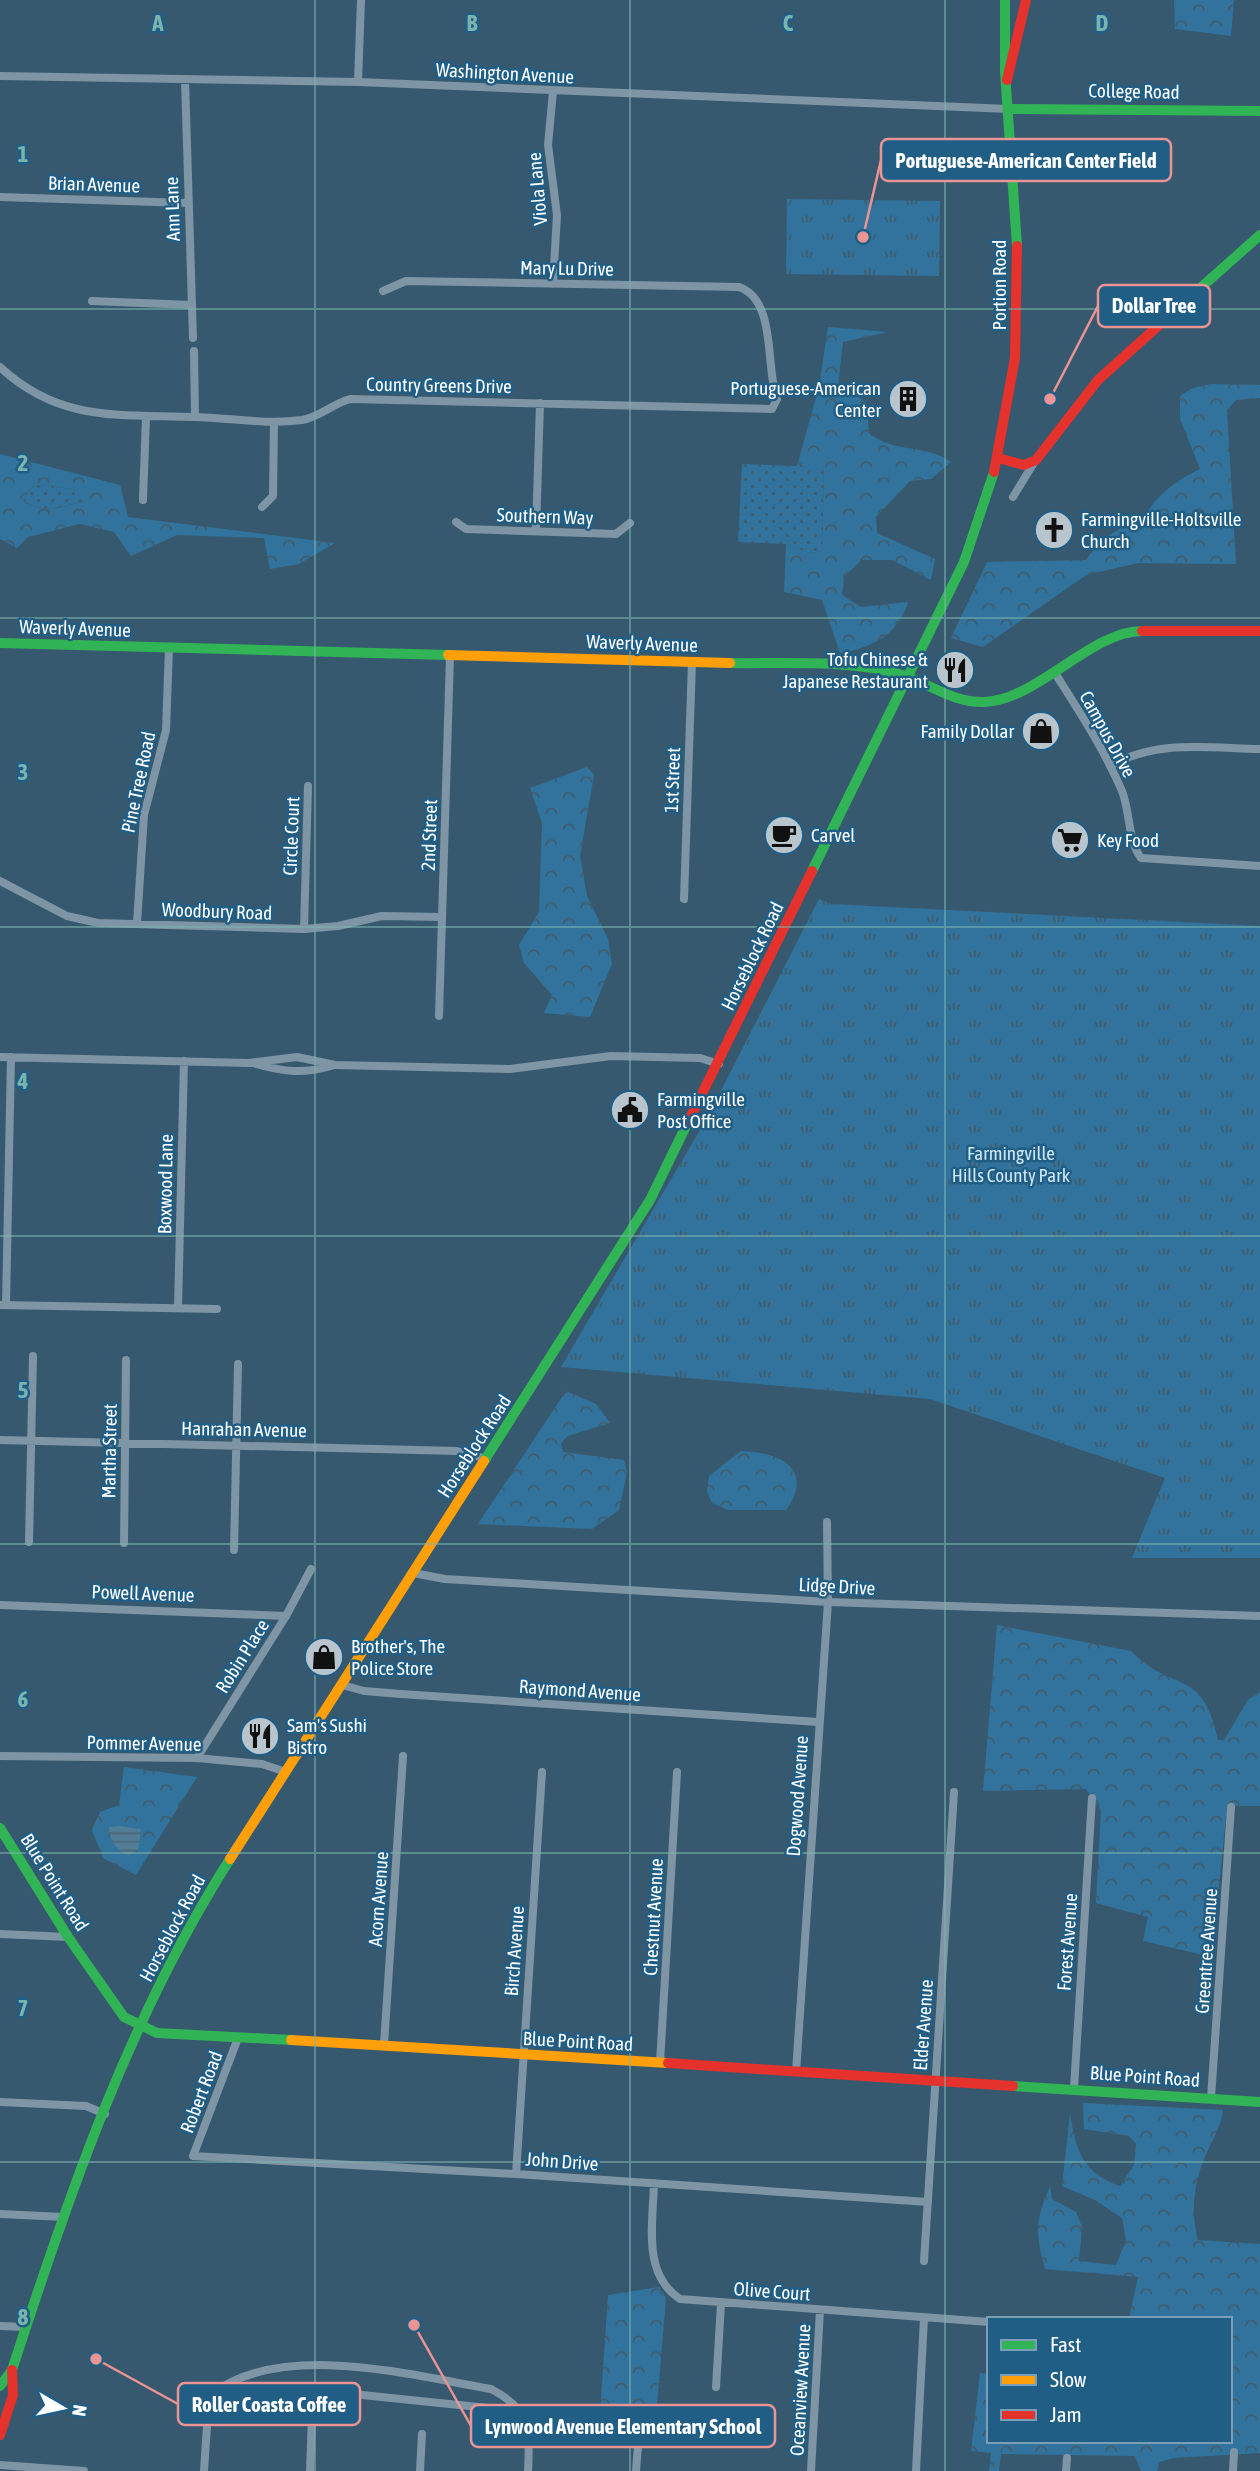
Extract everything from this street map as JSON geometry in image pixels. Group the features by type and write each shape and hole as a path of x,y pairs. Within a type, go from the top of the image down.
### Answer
{"main road":[{"name":"Portion Road","path":"972,541 998,458 1014,373 1018,311 1002,0"},
{"path":"1007,80 1027,0"},
{"name":"College Road","path":"1009,109 1260,111"},
{"path":"998,458 1024,465 1035,460 1098,380 1260,235"},
{"name":"Horseblock Road","path":"0,2435 13,2395 12,2370 64,2217 141,2026 191,1924 632,1231 719,1064 909,677 972,541"},
{"name":"Waverly Avenue","path":"0,643 858,666 909,677 961,699 984,702 1007,698 1101,645 1134,631 1260,631"},
{"name":"Blue Point Road","path":"0,1828 68,1937 124,2017 157,2033 384,2045 936,2082 1074,2088 1260,2102"},
{"name":"Horseblock Road","path":"0,2386 12,2370"}],"street":[{"path":"358,82 361,0"},
{"name":"Washington Avenue","path":"0,76 358,82 1009,109"},
{"name":"Ann Lane","path":"185,80 192,338"},
{"name":"Viola Lane","path":"553,91 548,145 557,215 553,284"},
{"name":"Brian Avenue","path":"0,197 187,203"},
{"name":"Mary Lu Drive","path":"383,291 406,281 739,287 751,291"},
{"name":"Country Greens Drive","path":"0,367 38,396 70,409 108,416 195,417 274,422 304,420 317,415 332,403 350,400 772,408 777,399 771,384 771,362 760,302 751,291"},
{"path":"92,301 191,305"},
{"path":"194,351 195,417"},
{"path":"536,530 540,403"},
{"path":"143,500 146,417"},
{"path":"262,507 273,496 274,422"},
{"path":"1013,497 1035,460"},
{"name":"Southern Way","path":"456,522 466,529 616,534 631,523"},
{"name":"Pine Tree Road","path":"137,923 144,815 166,730 169,648"},
{"name":"2nd Street","path":"439,1016 450,656"},
{"name":"1st Street","path":"684,899 692,662"},
{"name":"Campus Drive","path":"1055,673 1110,766 1126,801 1135,851 1141,858 1260,866"},
{"path":"1110,766 1128,756 1167,747 1260,749"},
{"name":"Circle Court","path":"304,929 308,786"},
{"name":"Woodbury Road","path":"0,881 67,916 98,923 304,929 338,926 382,916 442,917"},
{"path":"0,1057 249,1063 297,1057 335,1065 510,1069 611,1056 690,1058 719,1064"},
{"path":"10,1057 3,1305 217,1309"},
{"name":"Boxwood Lane","path":"178,1308 184,1061"},
{"path":"249,1063 292,1073 314,1072 335,1065"},
{"path":"29,1542 33,1356"},
{"name":"Martha Street","path":"124,1543 126,1360"},
{"path":"234,1550 238,1364"},
{"name":"Hanrahan Avenue","path":"0,1440 457,1451 487,1459"},
{"name":"Dogwood Avenue","path":"796,2072 828,1602 827,1522"},
{"name":"Robin Place","path":"197,1758 286,1616 311,1569"},
{"name":"Lidge Drive","path":"413,1573 444,1579 828,1602 1260,1616"},
{"name":"Powell Avenue","path":"0,1605 286,1616"},
{"name":"Raymond Avenue","path":"342,1685 401,1694 818,1722"},
{"name":"Pommer Avenue","path":"0,1756 197,1758 262,1764 286,1772"},
{"name":"Acorn Avenue","path":"384,2045 403,1756"},
{"name":"Birch Avenue","path":"516,2174 542,1772"},
{"name":"Chestnut Avenue","path":"660,2063 677,1772"},
{"name":"Elder Avenue","path":"924,2261 954,1792"},
{"name":"Forest Avenue","path":"1074,2088 1092,1798"},
{"name":"Greentree Avenue","path":"1211,2098 1231,1807"},
{"path":"0,1934 68,1937"},
{"name":"Robert Road","path":"193,2156 238,2038"},
{"path":"0,2102 86,2106 105,2114"},
{"name":"John Drive","path":"193,2156 516,2174 928,2202"},
{"name":"Olive Court","path":"654,2183 654,2268 661,2283 680,2299 987,2322"},
{"path":"0,2214 64,2217"},
{"path":"716,2387 721,2304"},
{"name":"Oceanview Avenue","path":"811,2471 820,2310"},
{"path":"916,2471 924,2318"},
{"path":"0,2326 25,2327"},
{"path":"204,2471 208,2411 213,2393 236,2378 270,2369 334,2365 491,2389 513,2400 528,2428 528,2471"},
{"path":"213,2393 234,2389 333,2392 518,2412"},
{"path":"310,2471 312,2416"},
{"path":"636,2471 639,2433"},
{"path":"420,2471 422,2434"},
{"path":"1233,2471 1234,2452"},
{"path":"1066,2471 1067,2458"},
{"path":"0,2465 84,2471"}],"green space":[{"path":"1174,0 1234,0 1231,36 1175,29"},
{"path":"787,199 940,201 939,276 786,274"},
{"path":"828,327 887,332 843,342 838,385 866,402 869,433 889,444 930,452 951,462 931,479 910,481 876,517 877,533 935,559 931,580 892,560 862,560 844,577 842,595 861,607 908,602 898,623 882,638 863,648 840,653 822,600 784,592 786,544 809,553 822,551 824,468 797,466 819,387"},
{"path":"1211,384 1260,385 1260,398 1236,400 1227,410 1236,564 1138,563 1086,575 983,647 951,638 987,562 1086,560 1104,539 1117,530 1143,520 1167,490 1200,469 1180,419 1180,396 1193,388"},
{"path":"0,454 120,485 128,517 335,543 299,564 270,569 264,538 177,535 131,556 114,532 80,524 28,537 17,548 0,539","holes":["35,483 76,490 93,499 47,508 38,508 23,500"]},
{"path":"742,464 824,467 822,551 809,553 786,544 738,542"},
{"path":"35,483 76,490 94,499 39,508 23,500"},
{"path":"587,767 594,775 580,856 587,896 608,939 612,964 590,1017 544,1013 552,995 524,963 519,945 539,912 542,823 530,788"},
{"name":"Farmingville Hills County Park","path":"819,899 831,904 1260,926 1260,1558 1132,1558 1165,1478 930,1399 561,1367 707,1118"},
{"path":"566,1391 596,1404 610,1423 568,1436 561,1443 563,1452 624,1460 627,1472 619,1510 592,1529 478,1524"},
{"path":"741,1451 768,1455 789,1465 795,1473 797,1483 786,1510 728,1510 712,1503 707,1491 709,1476"},
{"path":"997,1625 1131,1651 1146,1664 1194,1690 1211,1716 1218,1740 1224,1740 1248,1700 1260,1692 1260,1806 1227,1806 1212,1957 1143,1941 1148,1917 1096,1903 1101,1810 1086,1789 983,1791"},
{"path":"124,1767 197,1777 136,1875 103,1858 92,1830 100,1812 119,1805"},
{"path":"1083,2103 1223,2110 1199,2172 1194,2217 1198,2240 1260,2244 1260,2453 1173,2458 1160,2462 1157,2471 1141,2471 1135,2456 1001,2454 999,2471 989,2471 991,2453 971,2451 980,2373 987,2374 987,2443 1232,2443 1232,2317 1129,2317 1138,2277 1045,2269 1038,2227 1041,2209 1050,2186 1052,2199 1076,2212 1082,2227 1079,2261 1116,2265 1126,2240 1122,2218 1095,2200 1062,2186 1070,2114 1075,2139 1083,2159 1107,2181 1120,2186 1134,2165 1136,2144 1129,2136 1084,2129"},
{"path":"659,2287 666,2298 655,2430 599,2428 608,2295"}],"shaded area":[{"path":"109,1827 141,1829 138,1850 129,1855 117,1848 110,1836"}],"traffic: fast":[{"path":"1005,0 1005,72 1017,246"},
{"path":"1009,109 1260,111"},
{"path":"1178,308 1260,235"},
{"path":"812,871 964,562 994,472"},
{"path":"730,663 815,663 878,669 899,674 962,699 984,702 1004,699 1023,690 1103,642 1123,634 1142,631"},
{"path":"0,643 448,655"},
{"path":"484,1461 650,1200 687,1124"},
{"path":"0,1828 68,1937 124,2017 157,2033 291,2040"},
{"path":"0,2386 12,2370 80,2172 132,2043 194,1919 230,1859"},
{"path":"1013,2086 1260,2102"}],"traffic: slow":[{"path":"448,655 730,663"},
{"path":"230,1859 484,1461"},
{"path":"291,2040 668,2063"}],"traffic: jam":[{"path":"1007,80 1026,0"},
{"path":"994,472 1015,358 1017,246"},
{"path":"998,458 1024,465 1036,460 1098,380 1178,308"},
{"path":"1142,631 1260,631"},
{"path":"687,1124 812,871"},
{"path":"668,2063 1013,2086"},
{"path":"0,2435 13,2395 12,2370"}],"place":[{"name":"Portuguese-American Center Field","path":"863,237"},
{"name":"Portuguese-American Center","path":"908,399"},
{"name":"Dollar Tree","path":"1050,399"},
{"name":"Farmingville-Holtsville Church","path":"1054,530"},
{"name":"Tofu Chinese & Japanese Restaurant","path":"955,670"},
{"name":"Family Dollar","path":"1041,731"},
{"name":"Carvel","path":"784,835"},
{"name":"Key Food","path":"1070,840"},
{"name":"Farmingville Post Office","path":"630,1110"},
{"name":"Brother's, The Police Store","path":"324,1657"},
{"name":"Sam's Sushi Bistro","path":"260,1736"},
{"name":"Lynwood Avenue Elementary School","path":"414,2325"},
{"name":"Roller Coasta Coffee","path":"96,2359"}]}
